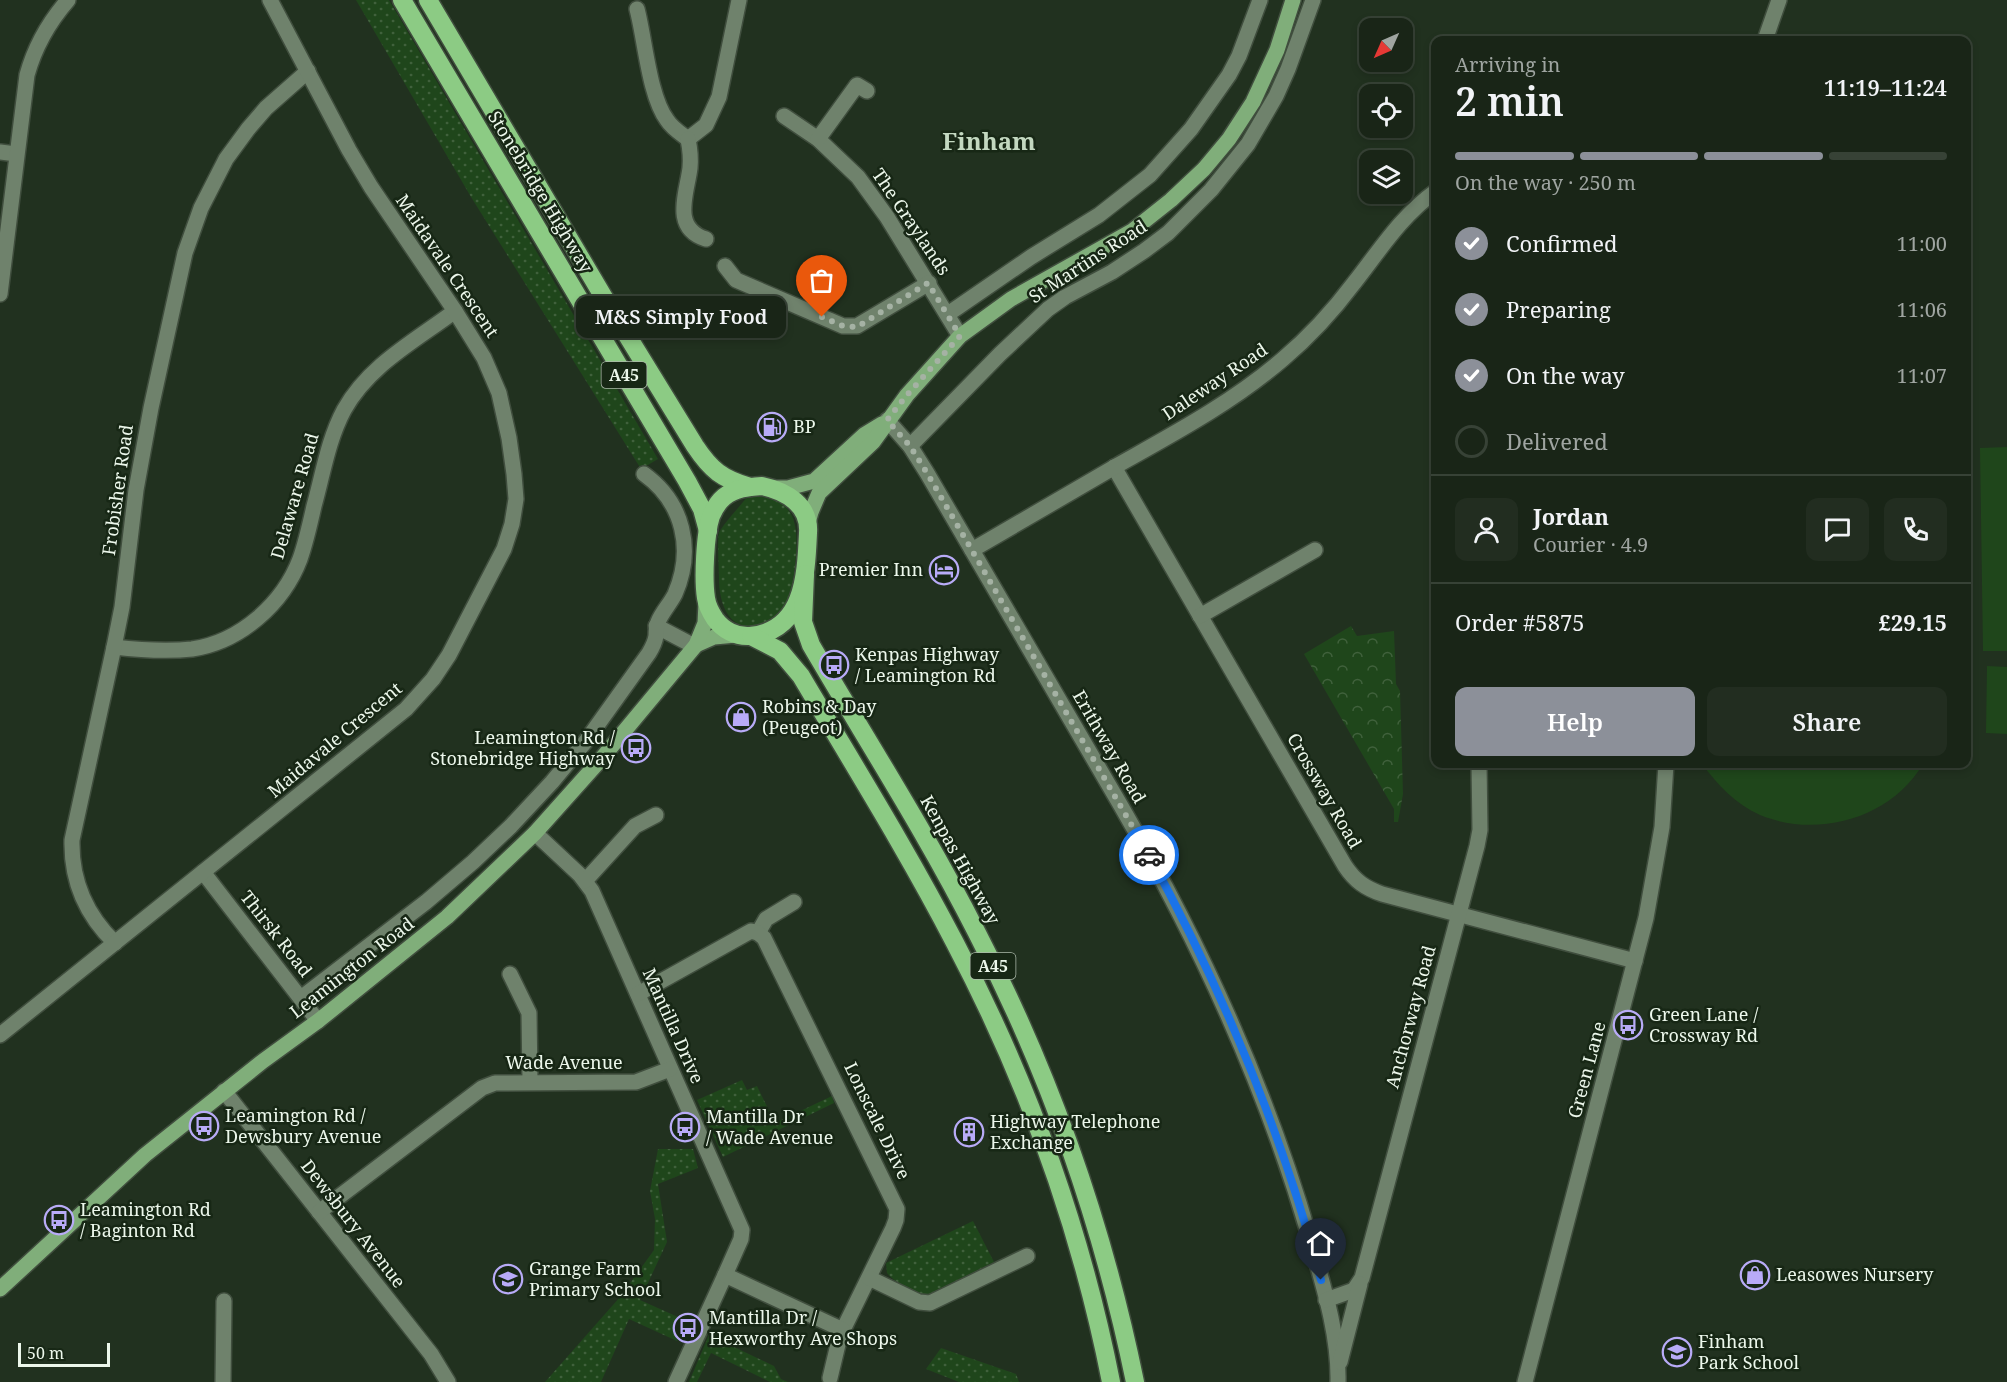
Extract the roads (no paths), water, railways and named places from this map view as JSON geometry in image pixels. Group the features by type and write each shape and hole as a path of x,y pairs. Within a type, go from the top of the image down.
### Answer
{"highway":[{"name":"Stonebridge Highway","path":"402,0 687,481 702,509 708,531"},
{"name":"Stonebridge Highway","path":"428,0 608,305 695,446 718,474 750,487"},
{"path":"750,487 773,488 794,499 805,514 808,523 805,574 796,605 785,621 771,631 744,635 719,624 706,599 705,570 708,531 714,511 723,498 732,492 750,487"},
{"name":"Kenpas Highway","path":"805,574 803,622 811,645 977,932 1034,1053 1091,1211 1114,1290 1135,1382"},
{"name":"A45","path":"744,635 780,651 801,676 923,883 985,1002 1016,1072 1053,1169 1077,1243 1104,1344 1111,1382"}],"main road":[{"name":"St Martins Road","path":"808,523 819,493 866,449 907,395 960,336 1011,299 1132,231 1156,214 1189,184 1228,139 1252,102 1277,50 1292,0"},
{"name":"St Martins Road","path":"773,488 788,488 814,481 864,435 887,420"},
{"name":"Leamington Road","path":"0,1289 145,1155 224,1091 318,1021 447,917 535,833 602,758 695,646 705,623 706,599"},
{"path":"695,646 714,638 744,635"}],"street":[{"path":"0,294 24,87 34,52 50,22 68,0"},
{"name":"Maidavale Crescent","path":"0,1035 406,709 433,679 449,655 499,561 512,524 516,499 514,474 501,402 492,375 477,345 371,187 349,150 270,0"},
{"path":"688,139 706,125 718,97 739,0"},
{"name":"St Martins Road","path":"948,314 1031,257 1099,215 1150,175 1191,129 1229,75 1239,56 1260,0"},
{"name":"St Martins Road","path":"910,446 983,370 1048,309 1144,251 1168,232 1211,190 1248,144 1276,96 1313,0"},
{"path":"1766,36 1779,0"},
{"path":"637,9 653,83 663,115 688,139 691,165 683,197 684,213 691,230 706,239"},
{"name":"Frobisher Road","path":"115,942 93,916 82,897 76,879 72,850 74,831 122,607 136,490 151,408 182,267 192,232 210,187 232,150 266,108 308,72"},
{"path":"818,139 857,85 867,91"},
{"name":"The Graylands","path":"784,116 818,139 858,177 875,198 960,336"},
{"path":"0,152 16,154"},
{"name":"Daleway Road","path":"972,550 1212,412 1241,392 1306,339 1337,304 1407,214 1431,195"},
{"path":"724,266 736,280 843,326 857,327 928,283"},
{"name":"Delaware Road","path":"114,647 161,650 195,648 224,639 242,630 268,608 282,592 300,560 332,437 344,410 356,392 382,364 455,311"},
{"name":"Erithway Road","path":"887,420 910,446 972,550 1144,846 1195,944 1267,1108 1296,1193 1330,1316"},
{"name":"Crossway Road","path":"1114,467 1352,876 1373,891 1635,961"},
{"name":"Leamington Road","path":"301,998 426,902 511,826 586,741 649,653 654,644 656,626 675,594 684,559 685,540 682,526 669,501 653,481 644,474"},
{"path":"1200,616 1315,550"},
{"path":"656,626 695,646"},
{"name":"Anchorway Road","path":"1338,1376 1480,830 1479,768"},
{"name":"Green Lane","path":"1525,1382 1646,918 1662,827 1666,768"},
{"path":"585,880 635,826 656,815"},
{"name":"Mantilla Drive","path":"535,833 585,880 741,1226 741,1239 676,1382"},
{"name":"Thirsk Road","path":"203,872 318,1021"},
{"path":"638,994 751,931 758,933 766,919 794,902"},
{"name":"Lonscale Drive","path":"758,933 764,938 897,1209 893,1228 838,1342 830,1378"},
{"path":"510,974 529,1013 530,1081"},
{"name":"Wade Avenue","path":"319,1212 482,1088 495,1083 530,1081 636,1082 670,1069"},
{"name":"Dewsbury Avenue","path":"224,1091 430,1354 448,1382"},
{"path":"869,1278 919,1302 930,1303 1027,1256"},
{"path":"725,1275 843,1330"},
{"path":"1326,1300 1354,1290 1362,1278"},
{"path":"223,1382 224,1300"},
{"name":"Anchorway Road","path":"1330,1316 1338,1376"}],"place":[{"name":"M&S Simply Food","path":"822,317"},
{"name":"BP","path":"772,427"},
{"name":"Premier Inn","path":"944,570"},
{"name":"Kenpas Highway / Leamington Rd","path":"834,665"},
{"name":"Robins & Day (Peugeot)","path":"741,717"},
{"name":"Leamington Rd / Stonebridge Highway","path":"636,748"},
{"name":"Green Lane / Crossway Rd","path":"1628,1025"},
{"name":"Leamington Rd / Dewsbury Avenue","path":"204,1126"},
{"name":"Mantilla Dr / Wade Avenue","path":"685,1127"},
{"name":"Highway Telephone Exchange","path":"969,1132"},
{"name":"Leamington Rd / Baginton Rd","path":"59,1220"},
{"name":"Leasowes Nursery","path":"1755,1275"},
{"name":"Grange Farm Primary School","path":"508,1279"},
{"name":"Mantilla Dr / Hexworthy Ave Shops","path":"688,1328"},
{"name":"Finham Park School","path":"1677,1352"}],"district":[{"name":"Finham","path":"989,142"}]}
